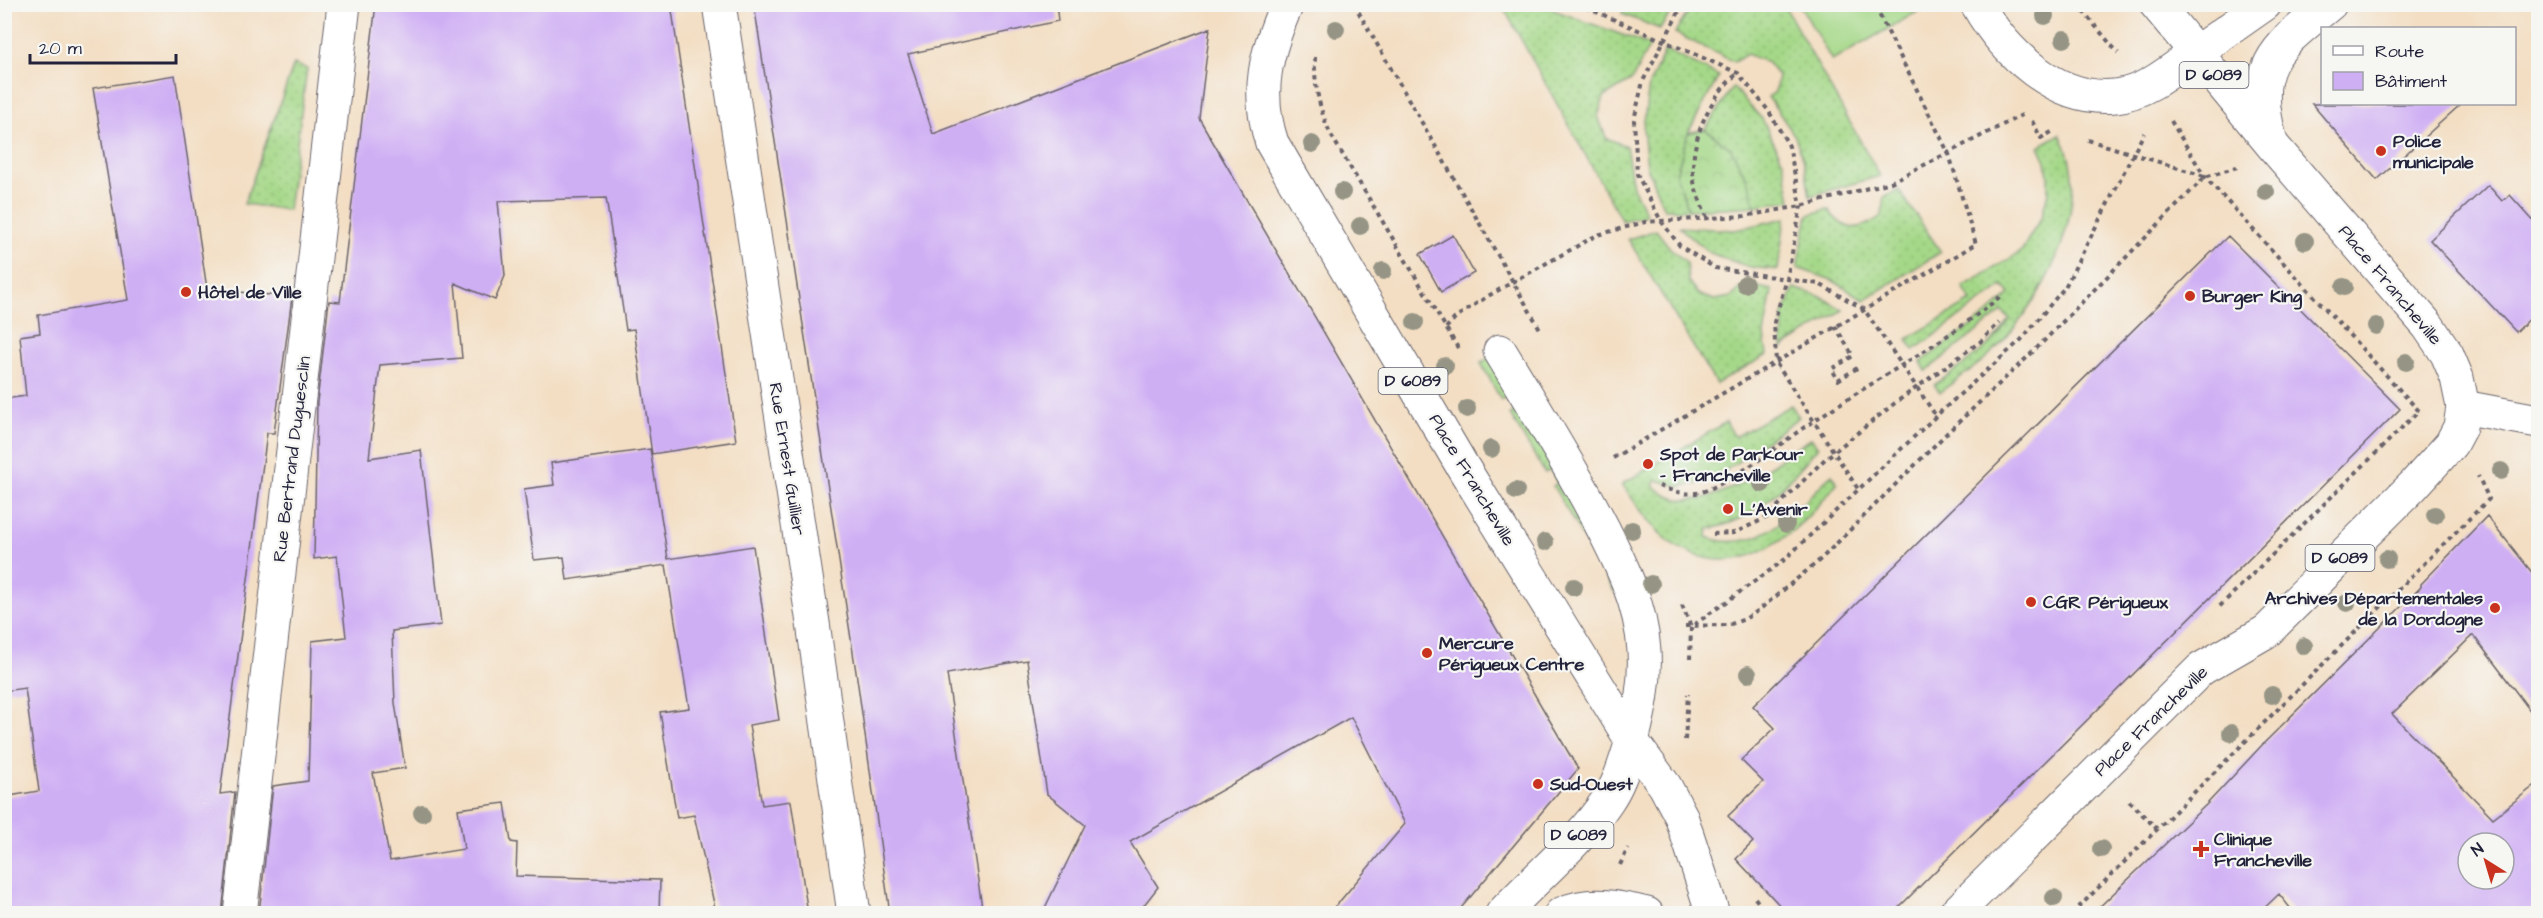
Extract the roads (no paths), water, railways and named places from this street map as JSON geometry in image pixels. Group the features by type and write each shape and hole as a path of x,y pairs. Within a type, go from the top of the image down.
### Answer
{"main road":[{"name":"Rue Bertrand Duguesclin","path":"240,914 344,4"},
{"name":"Rue Ernest Guillier","path":"719,4 813,623 854,914"},
{"name":"Place Francheville","path":"1287,4 1270,49 1262,93 1264,118 1272,143 1461,465 1632,741 1665,786 1681,816 1713,914"},
{"path":"1977,4 2003,42 2028,65 2046,79 2090,96 2116,96 2147,85 2265,4"},
{"name":"Place Francheville","path":"1955,914 2201,669 2267,631 2413,486 2451,444 2460,427 2463,407 2457,378 2446,354 2428,326 2273,146 2156,4"},
{"name":"D 6089","path":"2273,146 2264,117 2262,90 2267,67 2280,49 2330,4"},
{"path":"1500,351 1577,478 1628,583 1638,612 1644,649 1642,703 1632,741"},
{"path":"2463,407 2538,422"},
{"name":"D 6089","path":"1502,914 1569,846 1608,800 1621,775 1632,741"},
{"path":"1560,914 1573,908 1608,905 1647,914"}],"place":[{"name":"Police municipale","path":"2381,151"},
{"name":"Hôtel de Ville","path":"186,292"},
{"name":"Burger King","path":"2190,296"},
{"name":"Spot de Parkour - Francheville","path":"1648,464"},
{"name":"L'Avenir","path":"1728,509"},
{"name":"CGR Périgueux","path":"2031,602"},
{"name":"Archives Départementales de la Dordogne","path":"2495,608"},
{"name":"Mercure Périgueux Centre","path":"1427,653"},
{"name":"Sud-Ouest","path":"1538,784"},
{"name":"Clinique Francheville","path":"2201,849"}]}
